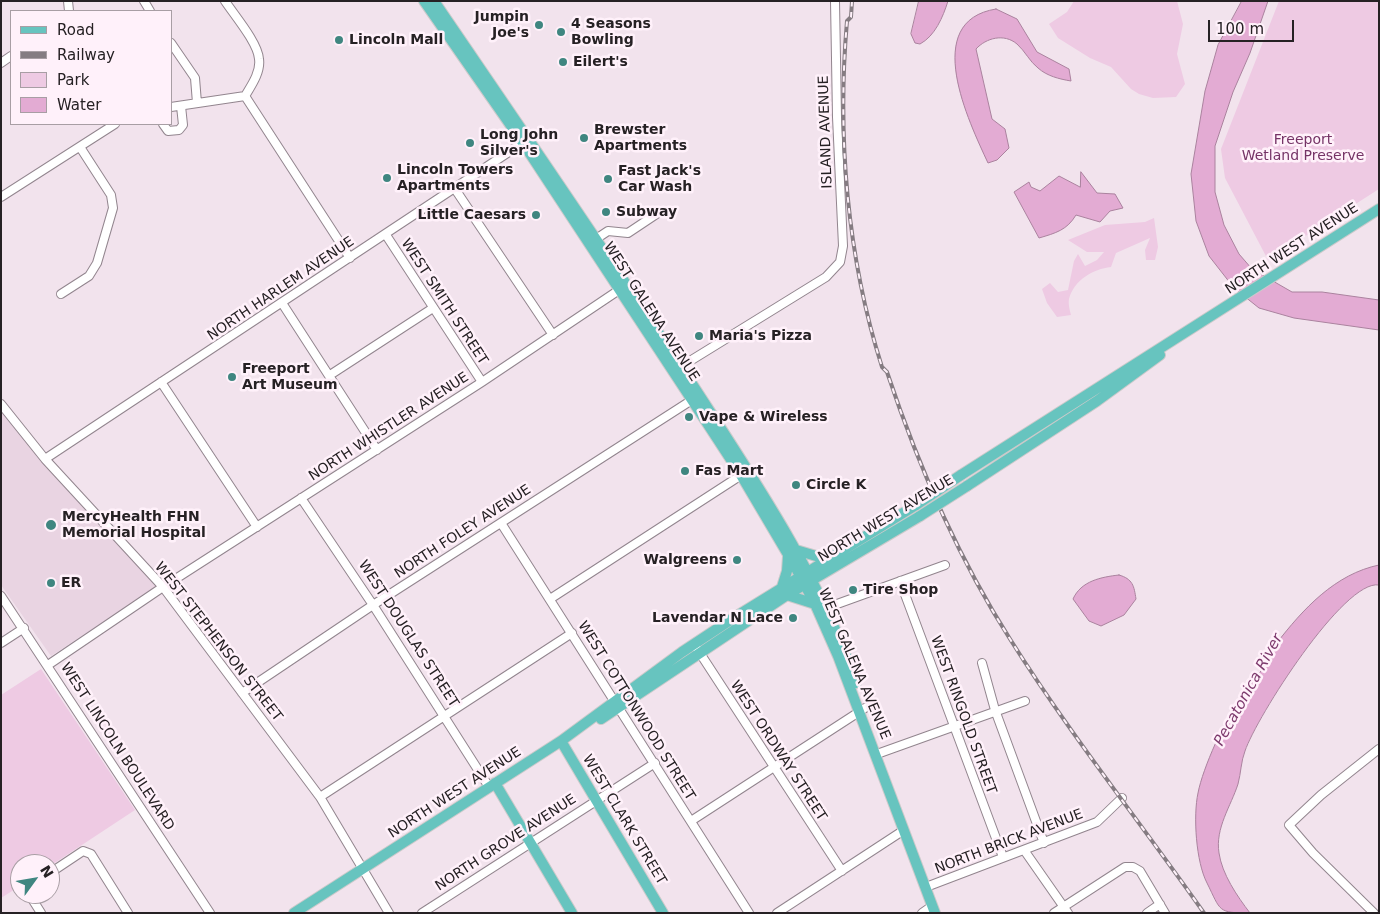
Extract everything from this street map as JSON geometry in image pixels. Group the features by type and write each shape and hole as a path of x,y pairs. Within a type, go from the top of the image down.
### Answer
{"main road":[{"name":"WEST GALENA AVENUE","path":"432,3 526,141 745,473 818,600 838,656 862,710"},
{"name":"WEST GALENA AVENUE","path":"526,141 596,239 622,288"},
{"name":"NORTH WEST AVENUE","path":"294,913 618,705 697,649 806,578 834,556 916,505 1090,391 1220,312 1379,209"},
{"name":"NORTH WEST AVENUE","path":"806,578 829,570 967,486 1097,401 1220,312"},
{"path":"829,570 818,600 784,591 792,552 816,556 834,556"},
{"name":"WEST GALENA AVENUE","path":"818,600 826,608 846,655 877,754 934,909"},
{"name":"WEST CLARK STREET","path":"561,741 663,913"},
{"name":"WEST DOUGLAS STREET","path":"492,785 572,913"}],"street":[{"path":"225,1 256,48 260,60 253,82 245,96"},
{"name":"ISLAND AVENUE","path":"677,369 826,276 840,262 843,246 837,118 836,1"},
{"path":"172,44 195,78 197,103"},
{"path":"172,107 245,96"},
{"path":"245,96 350,258"},
{"path":"165,125 168,131 179,130 183,125 181,106"},
{"path":"1,196 113,125"},
{"name":"NORTH HARLEM AVENUE","path":"45,459 526,141"},
{"path":"61,294 89,276 97,263 113,208 111,195 80,147"},
{"path":"455,189 553,335"},
{"path":"596,239 608,231 628,233 661,211"},
{"name":"WEST SMITH STREET","path":"386,235 482,382"},
{"name":"NORTH WHISTLER AVENUE","path":"48,664 163,587 482,382 622,288"},
{"path":"282,303 377,450"},
{"path":"330,375 432,308"},
{"path":"162,382 257,527"},
{"name":"NORTH FOLEY AVENUE","path":"242,693 373,605 696,398"},
{"name":"WEST STEPHENSON STREET","path":"1,404 45,459 163,587 320,797 390,913"},
{"path":"550,599 745,473"},
{"name":"WEST DOUGLAS STREET","path":"302,498 444,716 492,785"},
{"name":"WEST COTTONWOOD STREET","path":"500,523 618,705 749,913"},
{"path":"826,608 945,565"},
{"name":"WEST RINGOLD STREET","path":"900,581 1003,858"},
{"name":"WEST LINCOLN BOULEVARD","path":"1,596 48,664 210,913"},
{"path":"1,643 24,628"},
{"path":"320,797 572,633"},
{"name":"WEST ORDWAY STREET","path":"697,649 842,871"},
{"path":"982,663 995,710 1044,843"},
{"path":"877,754 954,724 1025,701"},
{"path":"691,821 862,710"},
{"path":"1374,913 1289,825 1321,795 1379,749"},
{"name":"NORTH GROVE AVENUE","path":"422,913 596,799 655,763"},
{"name":"NORTH BRICK AVENUE","path":"926,887 1097,822 1122,798"},
{"path":"778,913 904,830"},
{"path":"1024,850 1066,909"},
{"path":"60,867 83,852 91,854 128,913"},
{"path":"1054,913 1066,909 1125,867 1133,867 1140,871 1165,913"},
{"path":"1147,913 1160,904"},
{"path":"922,913 934,909"}],"shaded area":[{"name":"MercyHealth FHN Memorial Hospital","path":"1,411 45,465 158,586 51,656 1,585"}],"green space":[{"path":"1074,1 1177,1 1183,24 1177,54 1185,84 1176,97 1153,98 1139,94 1131,89 1111,67 1090,58 1058,38 1049,24 1067,12"},
{"name":"Freeport Wetland Preserve","path":"1279,1 1379,1 1379,189 1268,260 1225,178 1221,149"},
{"path":"1154,218 1158,247 1155,260 1146,260 1145,250 1150,238 1116,253 1111,267 1091,273 1075,286 1069,299 1071,315 1057,317 1047,303 1042,289 1050,283 1058,292 1068,290 1074,261 1078,254 1085,266 1097,260 1104,252 1087,252 1068,240 1105,225 1145,222"},
{"path":"41,669 135,810 60,859 60,854 10,854 10,892 1,898 1,695"}],"water":[{"path":"919,1 948,1 941,20 934,31 920,44 915,43 911,34"},
{"path":"1242,1 1268,1 1250,53 1233,92 1215,146 1215,192 1224,225 1239,254 1252,269 1292,292 1322,292 1379,300 1379,330 1294,318 1259,308 1234,288 1209,256 1196,221 1191,174 1205,91 1218,45"},
{"path":"996,9 1017,19 1037,52 1069,69 1071,81 1045,73 1032,63 1017,44 1007,39 995,38 980,45 976,49 992,119 1005,129 1009,148 997,160 988,163 962,99 956,75 955,52 960,32 973,17"},
{"path":"1081,172 1097,193 1115,194 1123,208 1110,211 1100,222 1076,215 1069,224 1060,230 1039,238 1014,192 1029,182 1031,187 1040,191 1059,176 1080,187"},
{"name":"Pecatonica River","path":"1379,565 1379,585 1364,589 1345,604 1324,626 1283,682 1252,734 1245,751 1238,784 1221,826 1218,844 1223,869 1235,892 1250,913 1226,911 1218,905 1203,874 1196,839 1196,803 1198,793 1215,744 1240,697 1257,677 1276,644 1297,618 1334,585 1348,576"},
{"path":"1119,575 1130,581 1136,599 1124,615 1101,626 1089,621 1073,599 1086,584 1105,577"}],"railway":[{"path":"852,1 851,17 847,21 844,64 844,152 853,240 860,283 882,367 887,372 912,441 940,509 991,608 1056,709 1204,913"}],"place":[{"name":"Jumpin Joe's","path":"539,25"},
{"name":"4 Seasons Bowling","path":"561,32"},
{"name":"Lincoln Mall","path":"339,40"},
{"name":"Eilert's","path":"563,62"},
{"name":"Brewster Apartments","path":"584,138"},
{"name":"Long John Silver's","path":"470,143"},
{"name":"Lincoln Towers Apartments","path":"387,178"},
{"name":"Fast Jack's Car Wash","path":"608,179"},
{"name":"Subway","path":"606,212"},
{"name":"Little Caesars","path":"536,215"},
{"name":"Maria's Pizza","path":"699,336"},
{"name":"Freeport Art Museum","path":"232,377"},
{"name":"Vape & Wireless","path":"689,417"},
{"name":"Fas Mart","path":"685,471"},
{"name":"Circle K","path":"796,485"},
{"name":"MercyHealth FHN Memorial Hospital","path":"51,525"},
{"name":"Walgreens","path":"737,560"},
{"name":"ER","path":"51,583"},
{"name":"Tire Shop","path":"853,590"},
{"name":"Lavendar N Lace","path":"793,618"}]}
